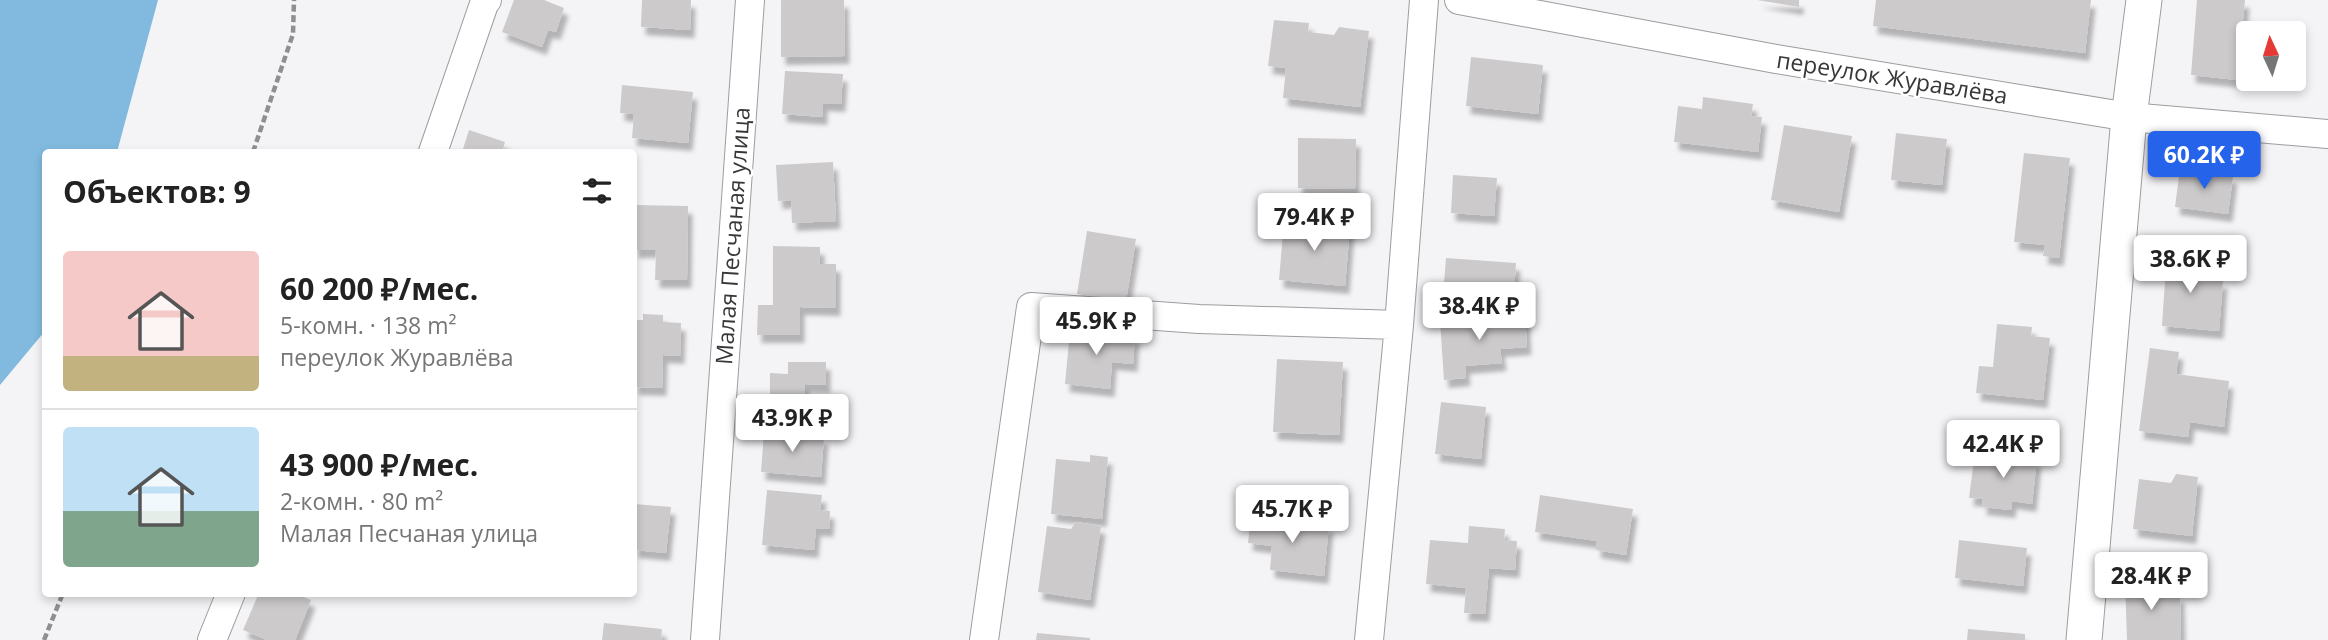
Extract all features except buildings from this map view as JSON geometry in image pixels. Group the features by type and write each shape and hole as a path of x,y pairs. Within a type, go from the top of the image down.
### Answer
{"street":[{"path":"434,149 487,0"},
{"name":"Малая Песчаная улица","path":"705,640 750,0"},
{"path":"1369,640 1399,325 1424,0"},
{"name":"переулок Журавлёва","path":"1459,0 1776,59 2129,117 2328,134"},
{"path":"2084,640 2129,117 2144,0"},
{"path":"984,640 1031,307 1199,319 1399,325"},
{"path":"212,640 229,597"}],"path":[{"path":"254,149 293,34 294,0"},
{"path":"44,640 61,597"}],"water":[{"path":"0,0 158,0 118,149 42,149 42,335 0,385"}]}
